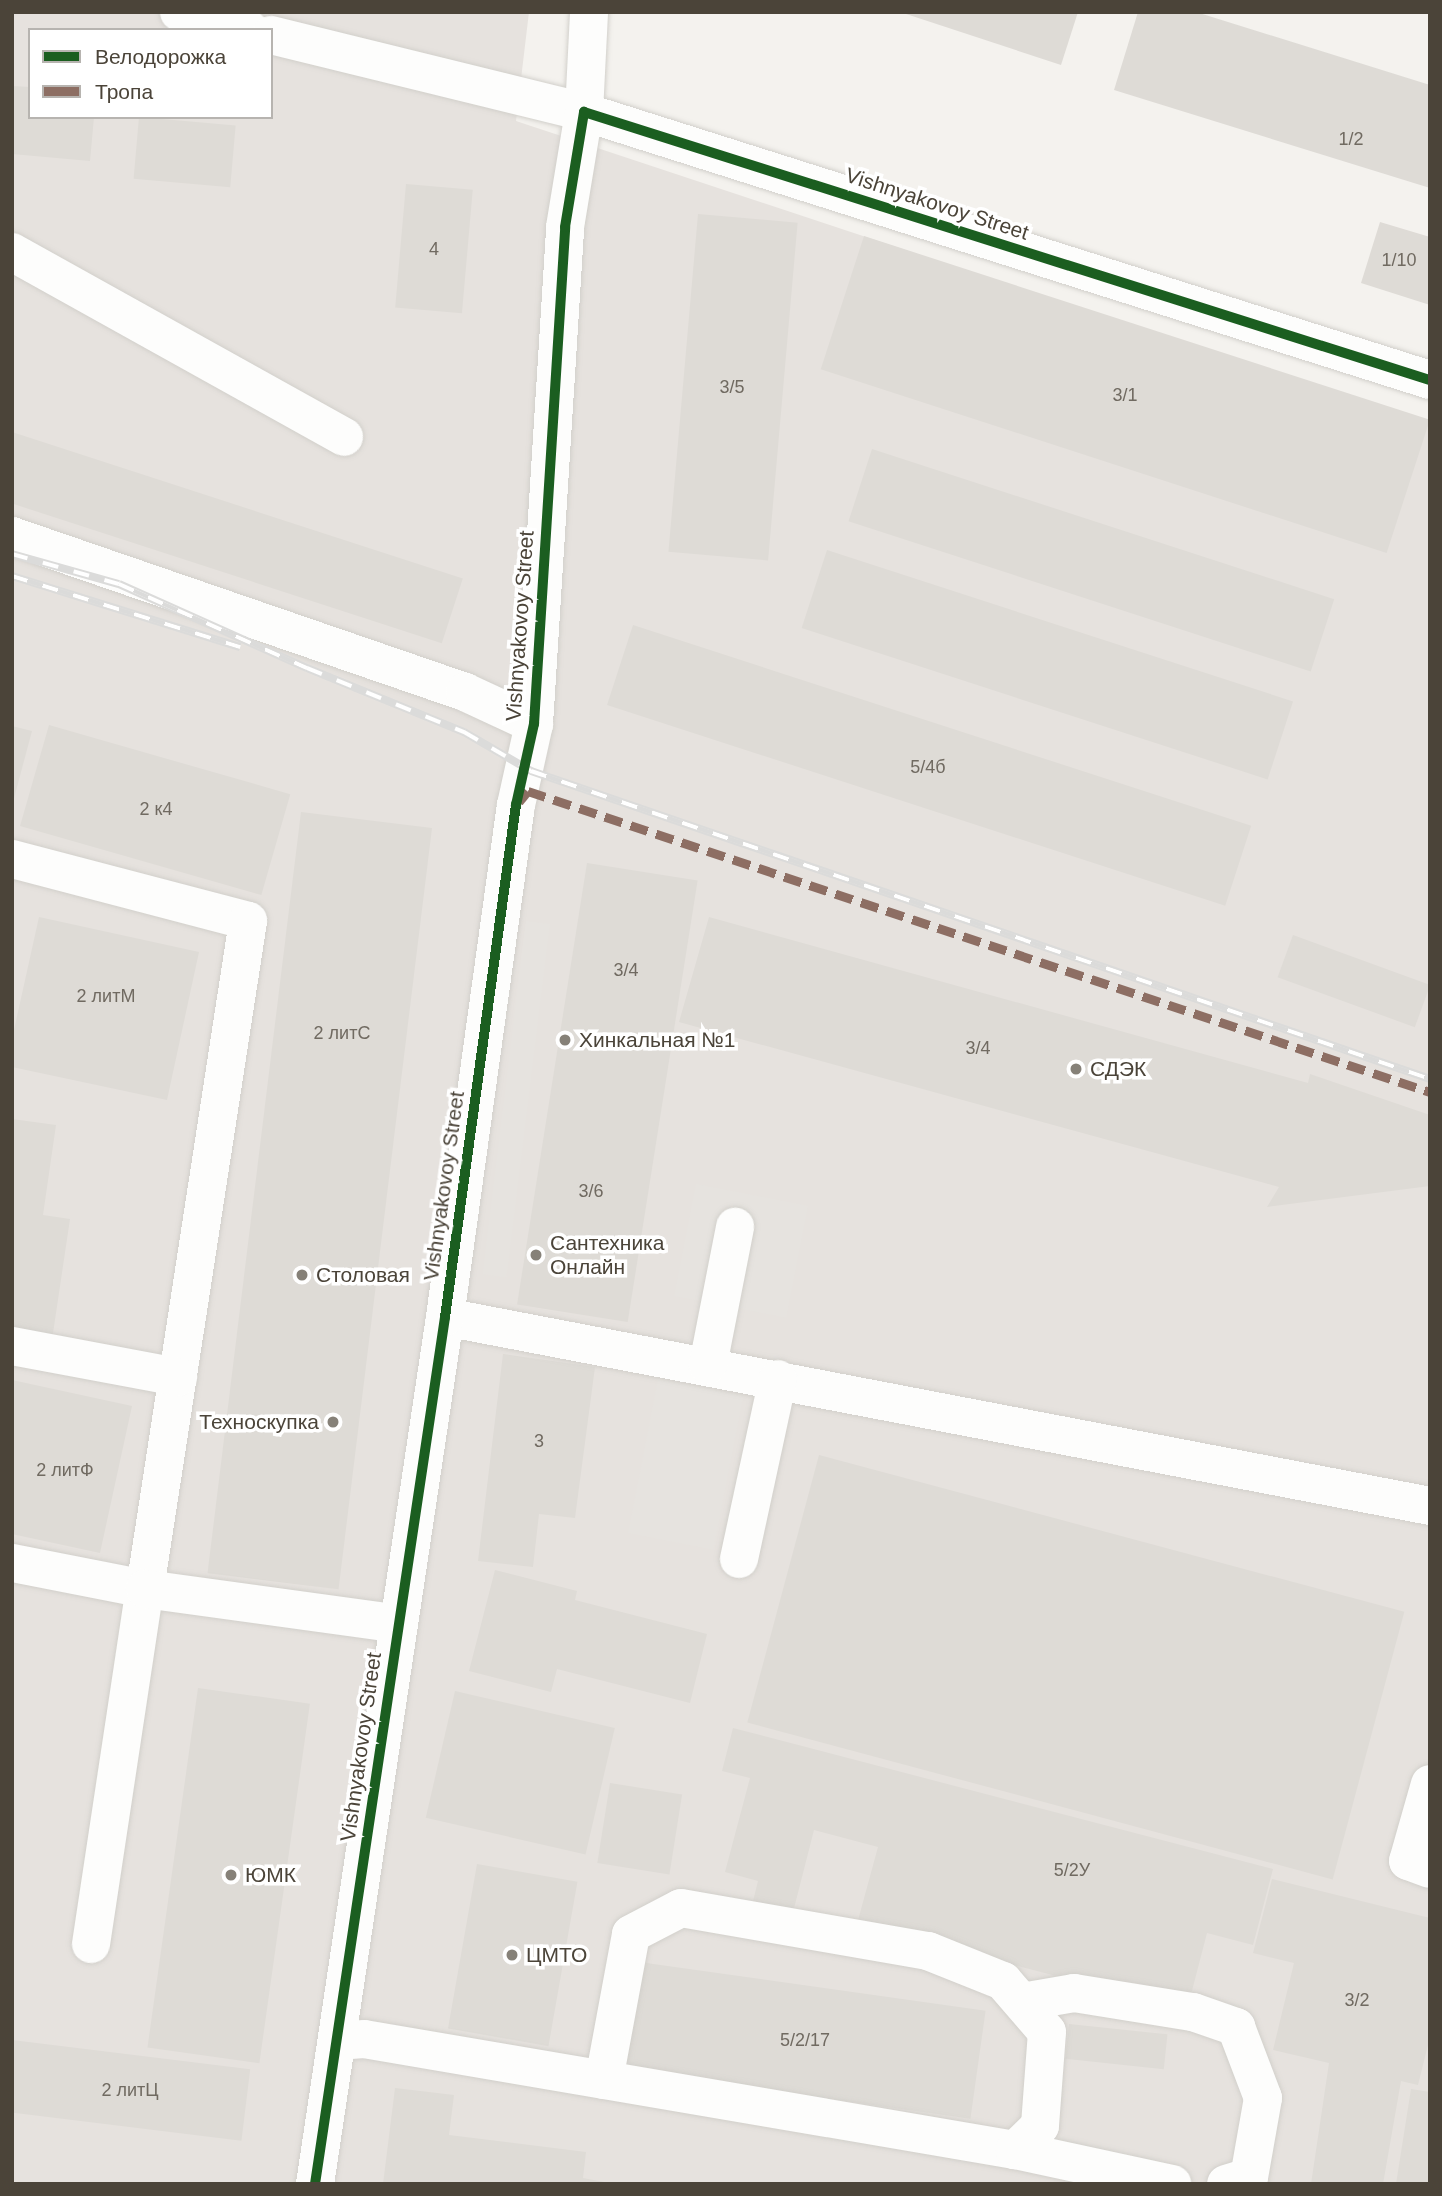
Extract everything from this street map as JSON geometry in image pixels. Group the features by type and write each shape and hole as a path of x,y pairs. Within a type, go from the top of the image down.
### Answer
{"street":[{"path":"178,12 242,28"},
{"path":"273,35 584,112 589,12"},
{"name":"Vishnyakovoy Street","path":"316,2184 445,1317 516,804 534,724 565,227 584,112 1430,380"},
{"path":"12,252 344,437"},
{"path":"12,536 465,692 534,724"},
{"path":"12,859 248,921 91,1944"},
{"path":"708,1365 735,1227"},
{"path":"445,1317 778,1378 1430,1506"},
{"path":"12,1346 178,1377"},
{"path":"738,1559 778,1378"},
{"path":"12,1563 145,1589 399,1624"},
{"path":"1430,1784 1408,1861 1430,1869"},
{"path":"604,2080 631,1934 681,1908 928,1951 1003,1981 1047,2032 1040,2126 1015,2150"},
{"path":"1021,2002 1074,1993 1193,2012 1236,2027 1263,2098 1249,2178 1226,2184"},
{"path":"337,2041 364,2039 1015,2150 1172,2184"}],"shaded area":[{"path":"12,12 529,12 516,121 1430,424 1430,2184 12,2184"},
{"path":"526,921 550,924 506,1277 483,1274"},
{"path":"696,1184 808,1206 786,1318 674,1296"},
{"path":"658,1379 743,1396 713,1550 628,1533"}],"building":[{"path":"900,12 1078,12 1061,65"},
{"path":"1138,12 1196,12 1430,85 1430,188 1114,90"},
{"path":"12,86 28,87 28,119 94,119 90,161 12,154"},
{"path":"139,119 236,125 230,187 134,179"},
{"path":"406,184 473,190 462,313 395,308"},
{"path":"698,214 798,223 768,560 668,552"},
{"path":"1380,222 1430,237 1430,305 1361,283"},
{"path":"864,236 1430,420 1387,553 821,369"},
{"path":"12,432 463,578 442,643 12,503"},
{"path":"872,449 1334,599 1311,671 849,521"},
{"path":"827,550 1293,701 1268,779 802,628"},
{"path":"633,625 1251,826 1225,906 607,705"},
{"path":"49,725 290,794 261,895 20,826"},
{"path":"12,726 32,731 13,802 12,802"},
{"path":"301,812 432,828 339,1589 208,1573"},
{"path":"587,863 698,881 628,1322 517,1304"},
{"path":"39,917 199,952 167,1100 12,1067 12,1039"},
{"path":"709,917 1308,1083 1310,1074 1430,1115 1430,1186 1267,1207 1279,1187 679,1022"},
{"path":"1293,935 1430,985 1415,1027 1278,977"},
{"path":"12,1119 56,1125 43,1215 70,1219 52,1340 12,1334"},
{"path":"503,1354 595,1367 575,1518 539,1514 533,1567 478,1561"},
{"path":"12,1380 132,1406 100,1553 12,1534"},
{"path":"819,1455 1404,1612 1333,1879 747,1723"},
{"path":"495,1570 577,1591 575,1600 707,1634 690,1703 557,1669 551,1692 469,1671"},
{"name":"ЮМК","path":"198,1688 310,1704 259,2063 147,2047"},
{"path":"455,1691 615,1728 586,1855 426,1818"},
{"path":"733,1728 1273,1869 1253,1945 1207,1933 1187,2010 857,1924 878,1847 814,1830 790,1924 750,1913 758,1881 725,1872 750,1778 722,1771"},
{"path":"610,1783 682,1794 669,1874 597,1863"},
{"name":"ЦМТО","path":"477,1864 577,1882 548,2046 448,2028"},
{"path":"1272,1879 1430,1918 1430,2037 1418,2085 1401,2081 1383,2184 1311,2184 1329,2063 1273,2050 1294,1963 1253,1953"},
{"path":"639,1962 986,2011 970,2119 624,2070"},
{"path":"1069,2024 1167,2034 1164,2069 1065,2059"},
{"path":"12,2040 250,2069 241,2141 12,2113"},
{"path":"395,2088 454,2095 449,2135 586,2152 583,2178 615,2184 383,2184"},
{"path":"1411,2089 1430,2092 1430,2184 1396,2184"}],"railway":[{"path":"12,554 119,584 307,668 464,732 531,771 1430,1079"},
{"path":"12,576 240,647"}],"marked path":[{"path":"519,802 528,791 1430,1092"}],"cycle path":[{"path":"315,2184 445,1317 516,805 534,724 565,227 584,112 1430,380"}],"place":[{"name":"Хинкальная №1","path":"565,1040"},
{"name":"СДЭК","path":"1076,1069"},
{"name":"Сантехника Онлайн","path":"536,1255"},
{"name":"Столовая","path":"302,1275"},
{"name":"Техноскупка","path":"333,1422"},
{"name":"ЮМК","path":"231,1875"},
{"name":"ЦМТО","path":"512,1955"}]}
